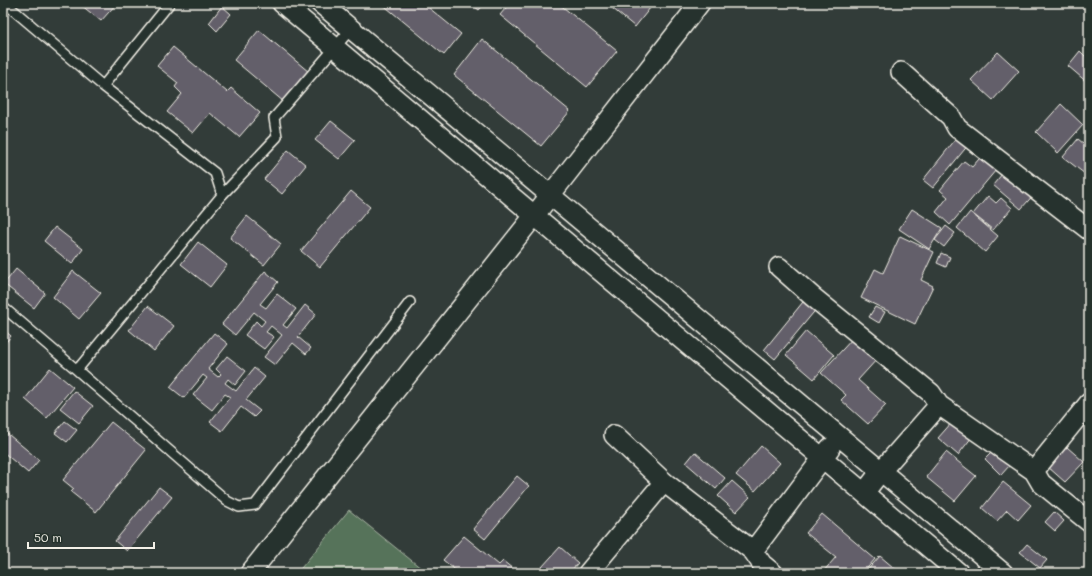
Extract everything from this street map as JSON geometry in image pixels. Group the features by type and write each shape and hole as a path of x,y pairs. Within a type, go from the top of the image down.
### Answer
{"street":[{"path":"282,3 959,573"},
{"path":"320,3 999,570"},
{"path":"250,573 534,216 700,3"},
{"path":"901,72 951,117 957,128 1089,230"},
{"path":"779,267 814,298 931,393 939,405 1034,471 1041,483 1089,522"},
{"path":"1034,471 1089,403"},
{"path":"864,493 881,471 939,405"},
{"path":"614,435 664,482 753,551 762,564 773,573"},
{"path":"753,551 838,436"},
{"path":"588,573 664,482"},
{"path":"943,559 999,570"}],"lane":[{"path":"3,7 6,3 103,86 215,173 222,196"},
{"path":"103,86 170,3"},
{"path":"77,370 222,196 277,137 274,118 351,29"},
{"path":"3,307 227,501 239,507 255,505 410,302"}],"green space":[{"path":"349,510 427,573 297,573"}],"building":[{"path":"83,3 117,3 101,21 81,5"},
{"path":"381,3 423,3 461,34 444,55"},
{"path":"470,3 485,3 479,10"},
{"path":"510,3 558,3 617,51 587,87 500,15"},
{"path":"606,3 654,3 635,27"},
{"path":"222,6 231,14 217,31 209,23"},
{"path":"259,30 309,72 284,102 234,60"},
{"path":"482,39 570,111 541,146 454,75"},
{"path":"173,47 227,92 231,88 260,113 239,137 210,113 193,133 167,112 182,94 175,87 178,83 157,66"},
{"path":"1080,51 1086,57 1089,53 1089,84 1068,66"},
{"path":"998,52 1019,71 993,100 971,80"},
{"path":"1061,104 1083,125 1058,153 1036,132"},
{"path":"331,121 355,140 339,159 315,140"},
{"path":"959,135 969,144 933,188 923,180"},
{"path":"1078,139 1089,148 1089,169 1085,174 1063,157"},
{"path":"288,150 306,165 282,194 264,179"},
{"path":"986,151 1001,164 950,225 936,212 948,197 940,190 964,161 972,167"},
{"path":"1007,168 1036,192 1021,209 993,185"},
{"path":"351,191 370,207 320,267 301,251"},
{"path":"988,196 996,203 1001,198 1012,208 993,230 973,214"},
{"path":"912,209 942,228 929,249 899,229"},
{"path":"970,212 998,236 985,252 957,228"},
{"path":"247,216 281,244 264,265 230,238"},
{"path":"946,226 955,233 944,247 935,240"},
{"path":"55,227 83,249 72,264 44,241"},
{"path":"900,236 934,252 921,280 933,286 915,324 861,298 875,269 883,273"},
{"path":"198,242 227,265 210,287 181,264"},
{"path":"941,253 950,257 946,267 937,263"},
{"path":"16,269 45,293 34,308 4,284"},
{"path":"73,271 101,293 79,319 53,297"},
{"path":"265,271 278,282 260,304 266,308 277,294 296,309 283,325 287,328 305,305 316,314 298,337 311,348 306,354 293,343 275,365 264,357 282,335 271,326 266,332 274,337 264,349 245,335 256,321 261,326 265,321 254,312 235,335 222,324"},
{"path":"807,297 818,307 775,359 764,350"},
{"path":"148,306 174,326 154,351 129,330"},
{"path":"875,307 885,312 879,323 869,317"},
{"path":"3,329 11,336 3,346"},
{"path":"806,331 834,355 814,379 786,355"},
{"path":"214,333 228,344 208,369 218,377 221,374 216,369 227,356 246,371 235,385 228,379 225,383 236,391 254,368 265,377 246,400 260,411 254,417 241,407 222,431 210,422 230,397 225,394 212,410 193,395 207,378 203,375 184,398 170,387"},
{"path":"854,337 878,358 858,380 886,405 868,424 841,400 846,395 821,373"},
{"path":"50,368 73,387 47,418 25,399"},
{"path":"74,391 93,406 79,423 60,408"},
{"path":"65,421 77,430 67,442 55,433"},
{"path":"953,421 972,437 958,455 938,438"},
{"path":"111,422 146,450 96,512 71,492 74,489 63,480"},
{"path":"3,430 39,460 28,473 3,452"},
{"path":"761,446 780,463 755,491 736,475"},
{"path":"1067,447 1084,462 1065,482 1048,467"},
{"path":"994,450 1010,465 1001,475 985,459"},
{"path":"695,452 725,478 716,489 686,463"},
{"path":"946,452 976,476 955,501 926,477"},
{"path":"517,476 529,486 485,539 473,529"},
{"path":"732,481 750,497 736,512 718,496"},
{"path":"1003,482 1031,505 1018,520 1007,510 997,521 982,508"},
{"path":"159,487 172,497 127,551 115,541"},
{"path":"1054,512 1064,521 1055,531 1045,522"},
{"path":"822,514 875,559 863,573 822,573 836,557 806,533"},
{"path":"464,536 499,565 503,561 518,573 459,573 443,560"},
{"path":"1027,544 1047,560 1040,568 1020,552"},
{"path":"560,547 578,563 569,573 549,573 542,567"},
{"path":"880,556 900,573 865,573"}]}
